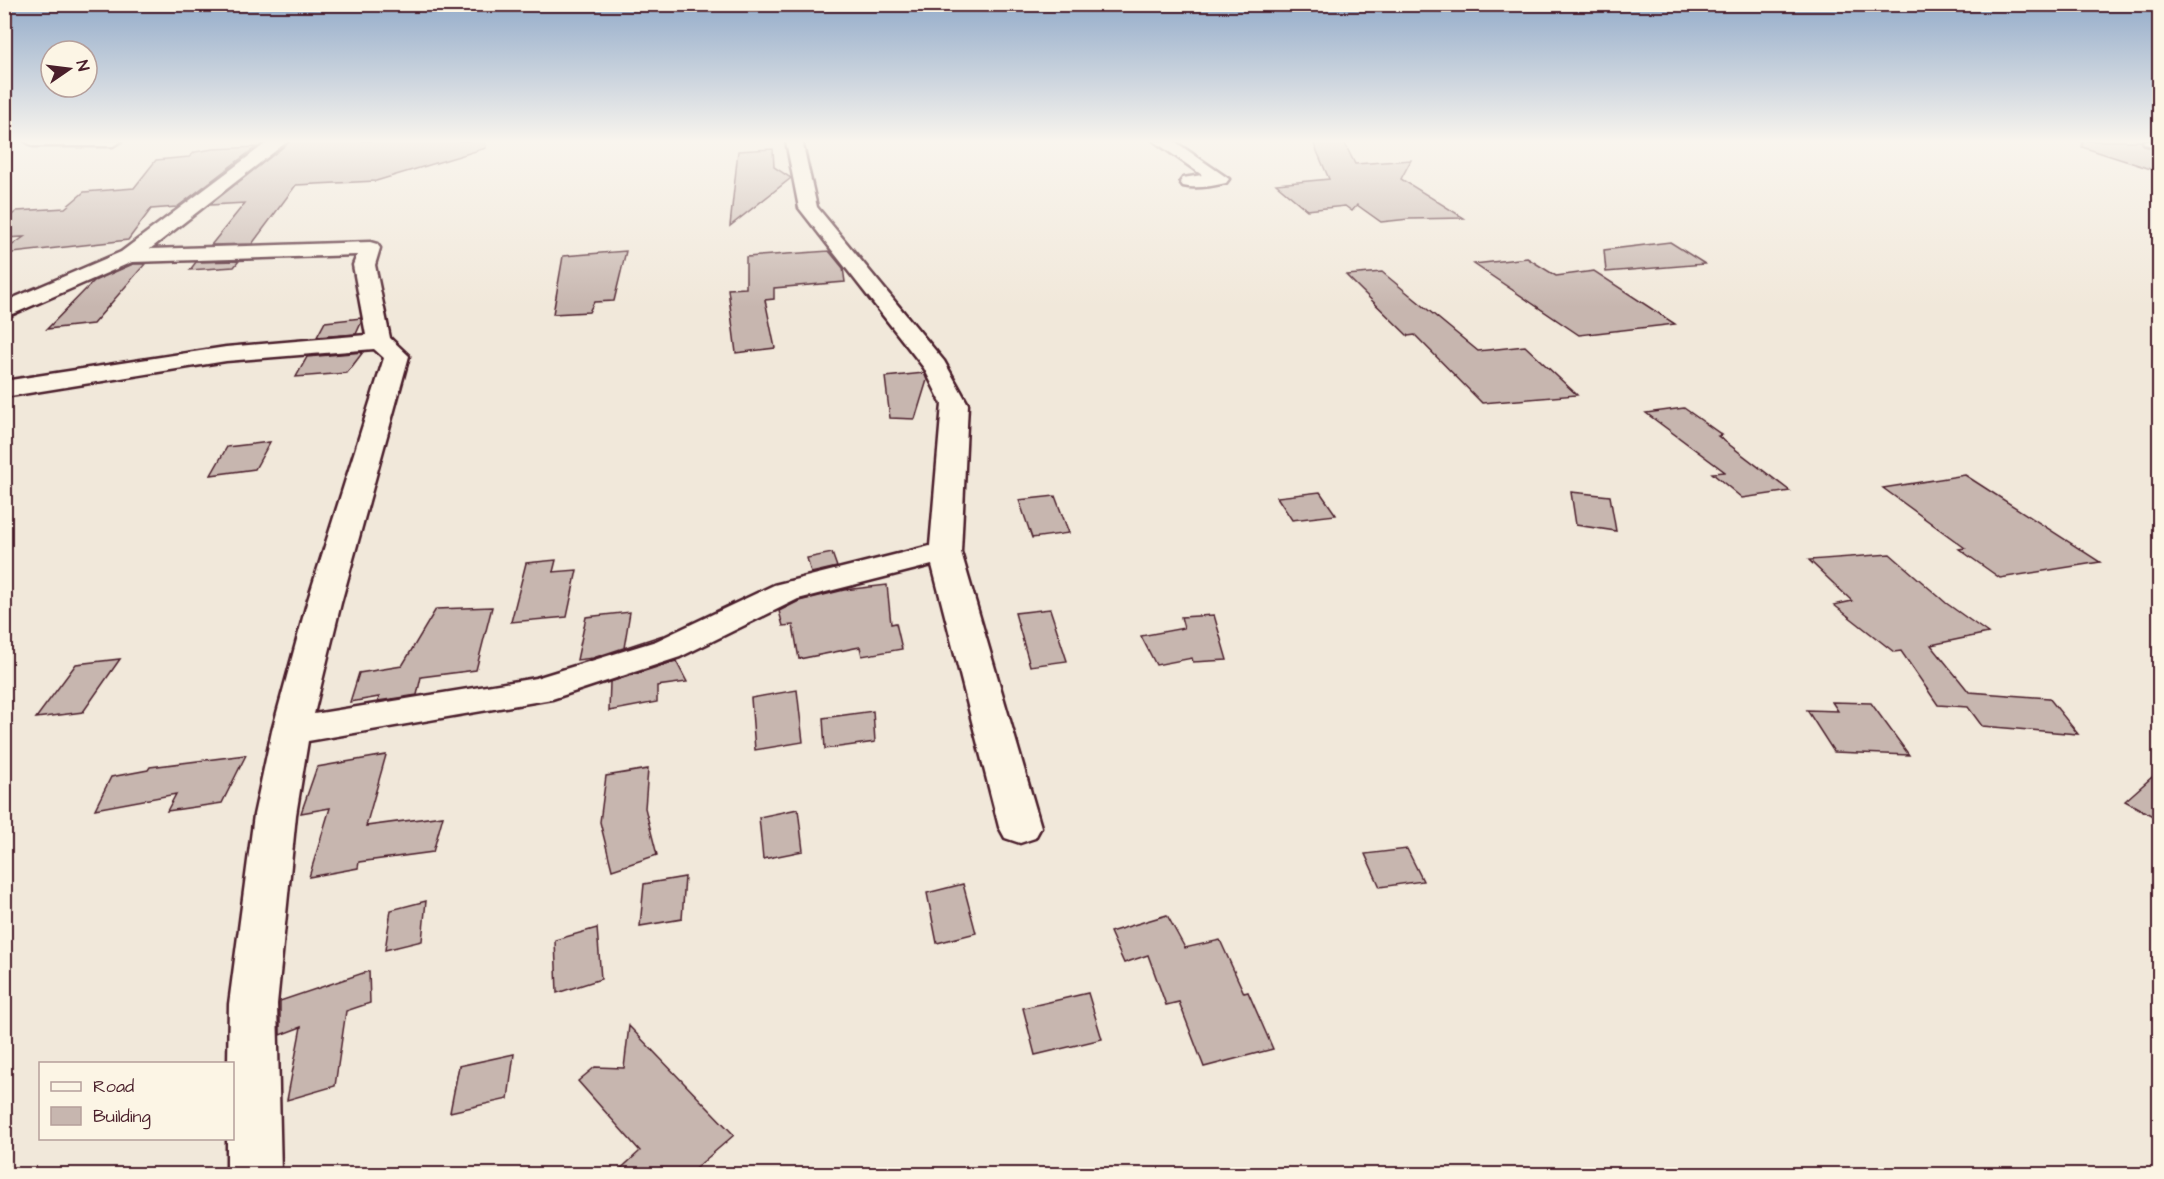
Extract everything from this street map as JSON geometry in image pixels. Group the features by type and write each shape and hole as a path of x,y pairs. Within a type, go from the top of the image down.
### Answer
{"street":[{"path":"4,311 128,256 207,196"},
{"path":"805,196 808,208 935,366 954,404 945,552 1020,827"},
{"path":"128,256 370,248 364,265 379,341 397,356 324,603 291,730 275,815 253,1004 254,1174"},
{"path":"4,389 226,354 379,341"},
{"path":"291,730 539,690 668,649 786,592 945,552"}],"building":[{"path":"79,196 191,196 177,207 151,209 128,240 4,254 4,251 24,237 4,238 4,221 17,211 65,208"},
{"path":"220,196 288,196 252,244 211,245 245,203 209,205"},
{"path":"733,196 768,196 730,226"},
{"path":"1290,196 1428,196 1464,218 1381,222 1357,205 1352,211 1345,206 1307,210"},
{"path":"1670,242 1705,264 1606,272 1604,250"},
{"path":"626,251 614,301 594,302 589,312 553,314 563,256"},
{"path":"829,251 843,268 845,282 774,288 774,299 765,300 775,348 736,353 728,289 746,288 746,257"},
{"path":"1527,258 1556,276 1594,271 1675,324 1579,335 1474,264"},
{"path":"239,261 234,267 190,270 196,262"},
{"path":"133,264 145,264 93,324 47,329 94,281"},
{"path":"1382,272 1478,351 1525,346 1577,395 1482,403 1415,335 1408,336 1346,275"},
{"path":"361,318 356,334 317,337 325,322"},
{"path":"363,352 347,373 296,377 307,357"},
{"path":"924,373 927,380 915,419 890,418 885,377"},
{"path":"1684,408 1722,435 1718,436 1790,491 1742,498 1712,473 1725,472 1646,413"},
{"path":"270,442 255,469 211,475 227,447"},
{"path":"1965,475 2100,562 2000,578 1959,549 1965,548 1883,488"},
{"path":"1320,492 1336,515 1292,520 1277,497"},
{"path":"1571,492 1610,496 1616,531 1576,525"},
{"path":"1055,496 1069,533 1032,538 1019,500"},
{"path":"832,553 837,567 811,573 807,558"},
{"path":"1890,554 1946,603 1988,633 1931,645 1969,692 2049,698 2078,734 1982,726 1968,707 1938,705 1901,651 1894,652 1834,605 1852,601 1809,560"},
{"path":"556,560 553,572 577,570 567,617 511,622 526,563"},
{"path":"887,585 891,624 896,623 902,649 862,656 860,647 799,659 793,625 783,626 779,611 799,601 844,590"},
{"path":"492,607 476,670 421,677 417,695 378,701 379,697 350,702 359,673 402,666 436,609"},
{"path":"1050,609 1067,661 1030,666 1015,613"},
{"path":"630,612 624,648 593,658 577,660 586,617"},
{"path":"1214,615 1227,660 1193,662 1192,658 1156,665 1141,636 1184,628 1181,617"},
{"path":"120,659 83,712 36,718 76,664"},
{"path":"676,661 687,682 657,686 657,702 609,711 610,682"},
{"path":"797,690 803,742 755,750 751,698"},
{"path":"1832,702 1871,703 1909,755 1834,752 1807,710 1838,711"},
{"path":"873,711 875,742 825,749 823,718"},
{"path":"246,755 222,803 167,811 176,794 95,809 111,777 148,770 150,767"},
{"path":"386,755 366,826 443,816 433,852 359,862 358,868 309,877 330,808 301,813 317,767"},
{"path":"648,769 645,808 657,855 612,870 600,822 606,776"},
{"path":"2160,770 2160,820 2125,801"},
{"path":"798,809 803,851 763,859 759,817"},
{"path":"1407,849 1423,881 1380,887 1365,854"},
{"path":"685,877 682,919 640,926 644,884"},
{"path":"963,884 976,933 937,943 927,893"},
{"path":"426,901 422,941 385,950 391,910"},
{"path":"1167,915 1185,948 1220,940 1244,993 1248,992 1273,1049 1204,1067 1179,1002 1166,1005 1148,955 1124,963 1110,932"},
{"path":"597,928 601,979 557,993 555,940"},
{"path":"369,971 370,1003 346,1011 335,1086 287,1100 301,1027 280,1035 280,1001"},
{"path":"1088,993 1102,1039 1035,1055 1023,1008"},
{"path":"629,1026 734,1135 689,1174 615,1174 640,1151 578,1081 595,1067 624,1068"},
{"path":"514,1054 508,1099 450,1112 459,1066"}]}
